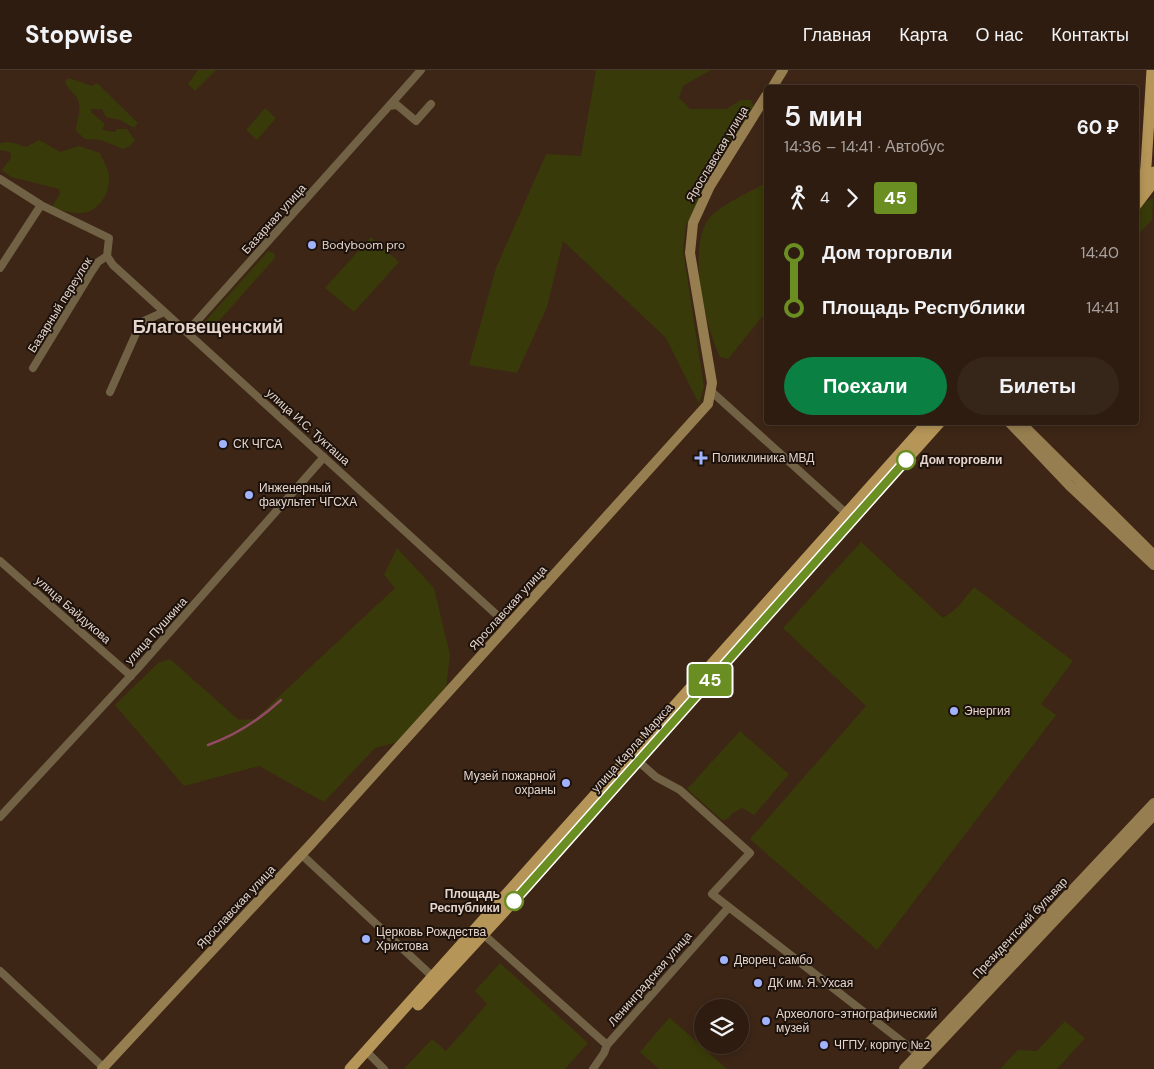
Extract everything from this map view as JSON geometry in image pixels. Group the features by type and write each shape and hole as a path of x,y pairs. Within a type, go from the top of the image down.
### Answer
{"main road":[{"path":"1145,188 1152,70"},
{"path":"1139,199 1154,172"},
{"name":"улица Карла Маркса","path":"850,517 926,425"},
{"name":"улица Карла Маркса","path":"367,1053 382,1044 483,934 723,659 850,517 937,425"},
{"name":"улица Карла Маркса","path":"354,1065 635,758"}],"street":[{"name":"Базарная улица","path":"187,332 421,70"},
{"path":"774,85 783,70"},
{"name":"Ярославская улица","path":"104,1068 702,413 712,392 710,367 690,254 691,238 699,206 764,99"},
{"path":"389,106 397,105 416,121 430,104"},
{"path":"0,179 41,205 109,238 107,256"},
{"path":"0,268 41,205"},
{"name":"улица И.С. Тукташа","path":"107,256 113,266 509,626"},
{"name":"Базарный переулок","path":"33,368 92,271 98,262 107,256"},
{"path":"110,392 138,329 144,321 164,312"},
{"path":"712,392 850,517"},
{"path":"1011,425 1070,486 1154,565"},
{"path":"1023,425 1154,555"},
{"name":"улица Пушкина","path":"0,817 131,676 324,457"},
{"name":"улица Байдукова","path":"0,562 131,676"},
{"path":"635,758 656,777 680,790 750,853 712,894 921,1057"},
{"name":"Президентский бульвар","path":"950,1027 1154,804"},
{"name":"Президентский бульвар","path":"904,1069 921,1057 1154,815"},
{"path":"301,854 433,977"},
{"name":"Ленинградская улица","path":"593,1069 607,1045 729,906"},
{"path":"483,934 607,1045"},
{"path":"0,971 104,1068"},
{"path":"367,1053 384,1069"},
{"name":"Президентский бульвар","path":"915,1069 921,1057"}],"shaded area":[{"path":"198,70 216,70 195,91 188,84"},
{"path":"596,70 711,70 683,86 679,98 690,109 726,109 741,100 751,100 754,108 686,225 683,250 704,387 699,404 666,338 563,241 547,307 517,373 469,365 496,268 546,154 581,156"},
{"path":"69,78 92,86 97,83 138,123 134,128 120,120 106,117 102,109 91,109 92,113 105,124 102,130 115,132 117,129 127,129 135,140 129,147 123,149 101,140 85,139 76,131 79,102 66,84 65,81"},
{"path":"265,108 276,118 257,140 246,130"},
{"path":"39,140 60,152 79,146 100,153 108,170 109,181 106,194 99,205 88,212 82,213 54,209 53,205 60,194 59,189 11,177 2,170 11,158 10,152 0,150 0,143 10,142 26,147"},
{"path":"764,184 764,314 728,359 720,357 704,309 699,271 699,253 701,237 706,223 717,211 733,200"},
{"path":"1153,198 1152,220 1139,233 1139,209 1145,202"},
{"path":"371,237 399,262 354,312 325,288"},
{"path":"268,251 274,253 275,258 209,332 203,331 202,325"},
{"path":"861,542 943,618 957,608 974,587 1073,661 1041,704 1056,715 877,950 750,839 866,706 783,628"},
{"path":"397,548 434,588 450,655 446,688 398,742 375,748 324,802 259,766 184,786 115,705 158,663 170,659 239,720 255,719 395,588 384,575"},
{"path":"740,731 789,774 754,815 742,808 726,820 722,820 687,789"},
{"path":"500,963 588,1043 565,1069 404,1069 432,1039 446,1051 487,1004 475,991"},
{"path":"670,1017 694,1039 694,1054 710,1054 727,1069 659,1069 640,1052"},
{"path":"1065,1021 1085,1038 1057,1069 1000,1069 1018,1050 1037,1051"}],"waterway":[{"path":"208,745 229,737 247,726 281,700"}],"bus line":[{"name":"45","path":"514,901 906,460"}],"place":[{"name":"Bodyboom pro","path":"312,245"},
{"name":"СК ЧГСА","path":"223,444"},
{"name":"Поликлиника МВД","path":"701,458"},
{"name":"Дом торговли","path":"906,460"},
{"name":"Инженерный факультет ЧГСХА","path":"249,495"},
{"name":"Энергия","path":"954,711"},
{"name":"Музей пожарной охраны","path":"566,783"},
{"name":"Площадь Республики","path":"514,901"},
{"name":"Церковь Рождества Христова","path":"366,939"},
{"name":"Дворец самбо","path":"724,960"},
{"name":"ДК им. Я. Ухсая","path":"758,983"},
{"name":"Археолого-этнографический музей","path":"766,1021"},
{"name":"ЧГПУ, корпус №2","path":"824,1045"}],"district":[{"name":"Благовещенский","path":"208,327"}]}
